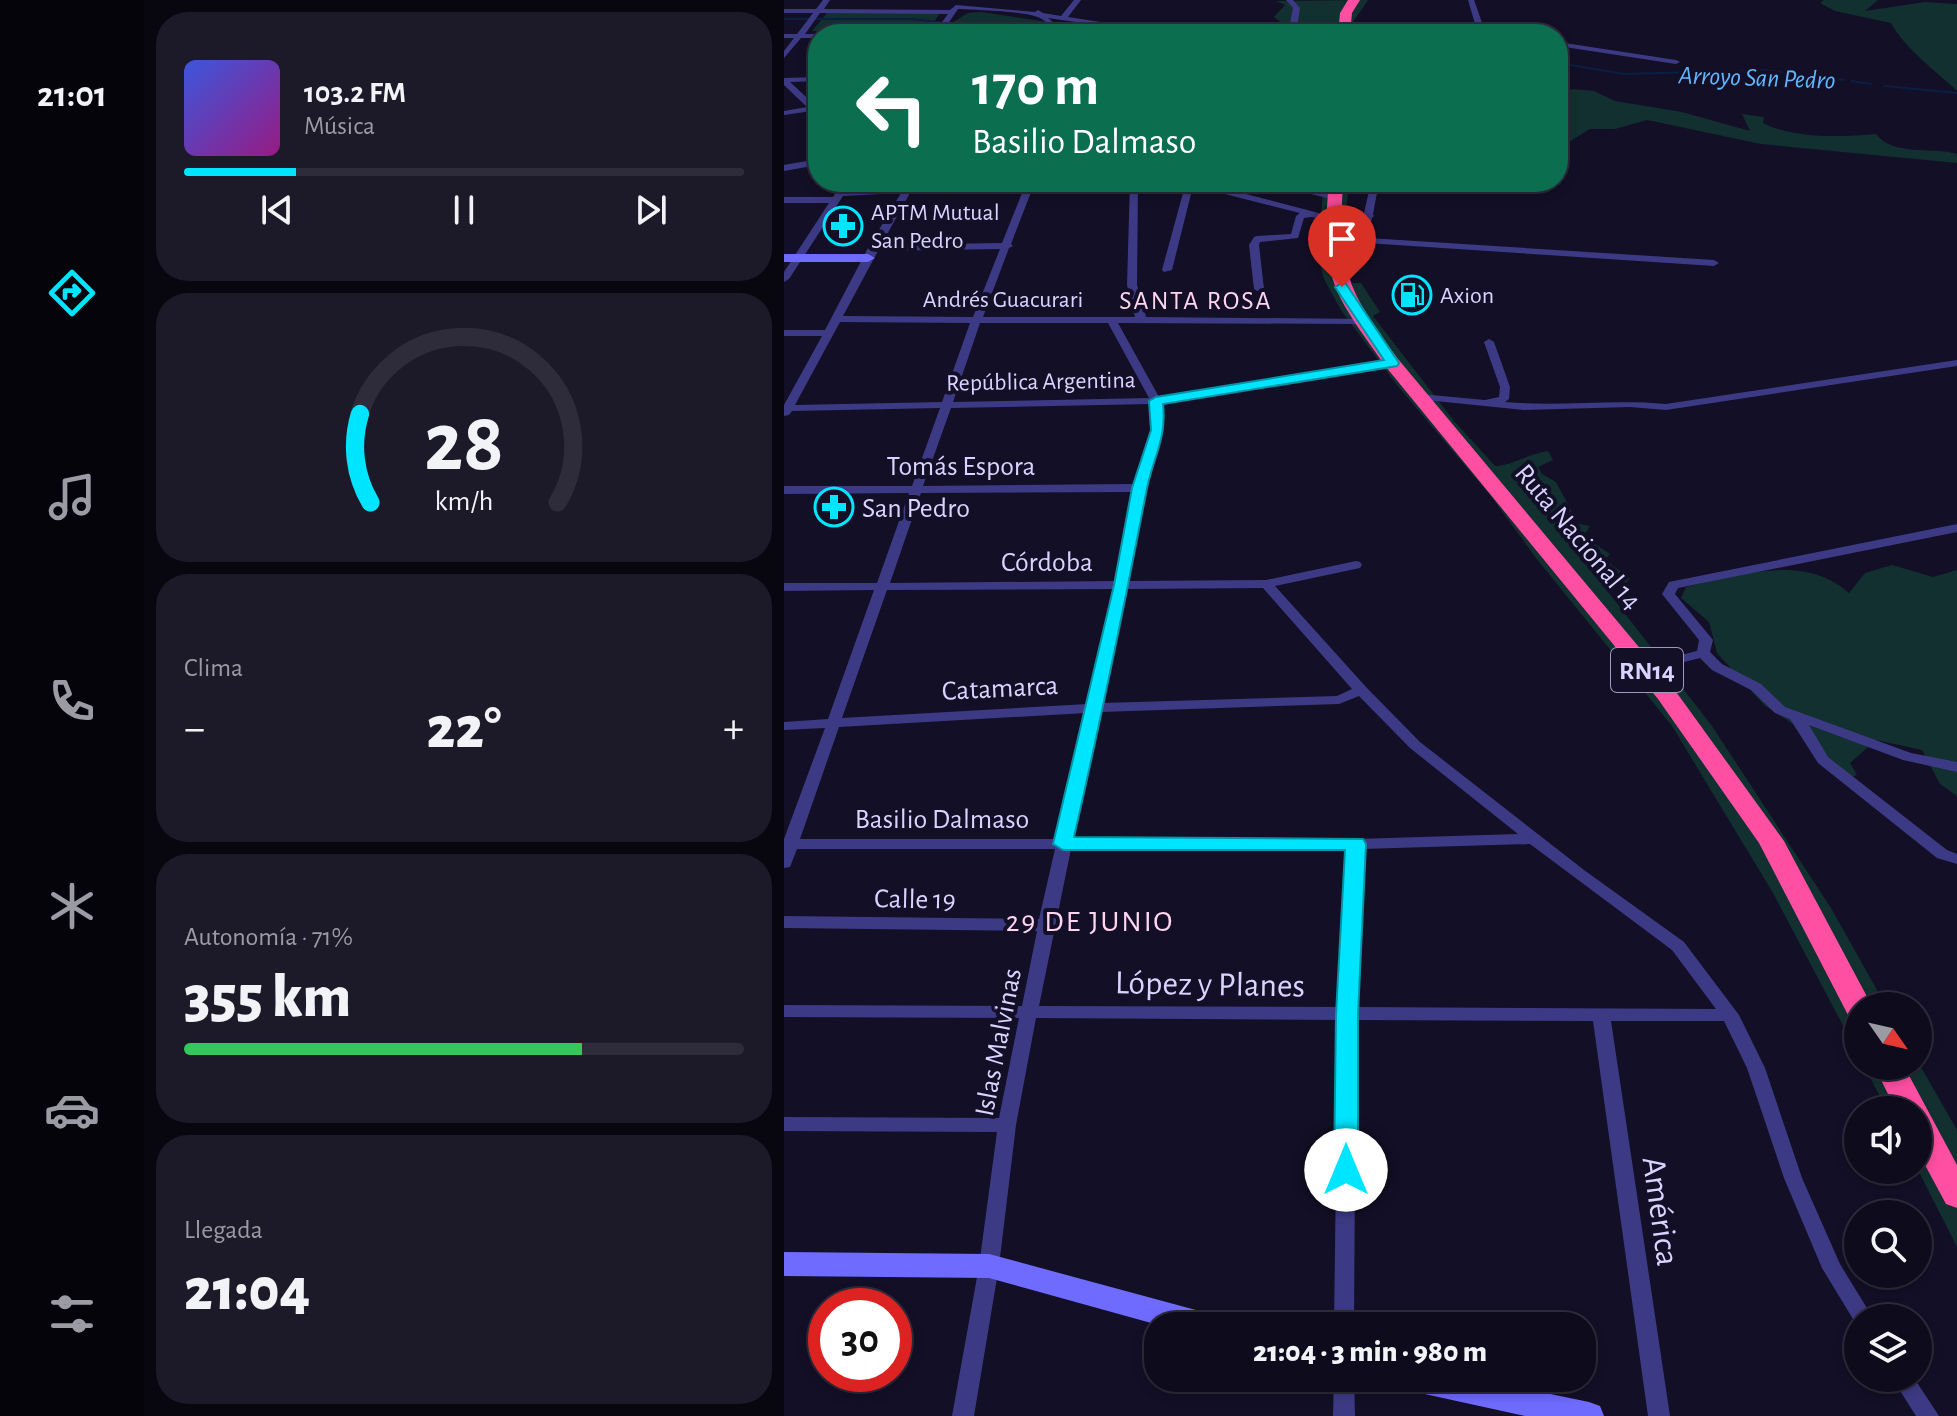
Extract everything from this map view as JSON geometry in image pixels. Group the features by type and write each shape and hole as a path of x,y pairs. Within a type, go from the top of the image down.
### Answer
{"highway":[{"path":"1343,24 1342,8 1354,0"},
{"name":"Ruta Nacional 14","path":"1334,203 1337,277 1363,321 1392,363 1645,668 1771,841 1850,992"},
{"path":"1932,1148 1957,1195"}],"main road":[{"path":"791,258 870,253"},
{"path":"784,1264 989,1266 1156,1312"},
{"path":"1477,1392 1589,1416"}],"street":[{"path":"809,24 827,0"},
{"path":"1064,17 1078,0"},
{"path":"1289,0 1297,8 1294,24"},
{"path":"1471,0 1479,24"},
{"path":"944,24 956,6"},
{"path":"784,11 816,16 956,6 1038,12 1109,24"},
{"path":"1038,12 1051,24"},
{"path":"784,56 808,25"},
{"path":"784,36 808,36"},
{"path":"1568,46 1676,62"},
{"path":"784,80 808,79"},
{"path":"784,80 808,103"},
{"path":"784,113 808,111"},
{"path":"784,168 808,164"},
{"path":"784,279 791,258 841,192"},
{"path":"784,200 866,192"},
{"path":"785,410 906,192"},
{"path":"784,863 788,844 949,404 977,318 1027,192"},
{"path":"1134,192 1132,285 1141,319"},
{"path":"1167,270 1187,192"},
{"path":"1228,192 1312,214"},
{"path":"1310,192 1370,216"},
{"path":"1335,256 1361,247 1374,192"},
{"path":"1259,289 1254,245 1257,239 1295,236 1300,216 1312,214 1334,203"},
{"path":"1363,240 1714,263"},
{"path":"870,253 1008,246"},
{"name":"Andrés Guacurari","path":"836,319 1363,321"},
{"path":"1111,319 1156,401"},
{"path":"784,333 828,333"},
{"path":"1477,405 1504,399 1505,387 1489,342"},
{"name":"República Argentina","path":"785,410 1156,401 1392,363"},
{"path":"1420,397 1477,405 1666,407 1957,363"},
{"name":"Islas Malvinas","path":"963,1416 989,1266 1007,1125 1063,844 1122,585 1139,488 1158,430 1156,401"},
{"name":"Tomás Espora","path":"784,490 1139,488"},
{"path":"1703,653 1706,640 1668,594 1674,585 1957,528"},
{"name":"Córdoba","path":"784,587 1266,584 1356,565"},
{"path":"1266,584 1415,745 1531,839 1678,946 1730,1015 1756,1068 1793,1178 1826,1255 1855,1304"},
{"path":"1645,668 1703,653"},
{"path":"1703,653 1717,667 1756,687 1780,710 1908,757 1957,767"},
{"name":"Catamarca","path":"784,726 1093,708 1339,700 1361,690"},
{"path":"1339,700 1378,707"},
{"path":"1795,715 1823,760 1942,854 1957,859"},
{"name":"Basilio Dalmaso","path":"788,844 1356,844 1531,839"},
{"path":"1344,1312 1347,1014 1356,844"},
{"name":"Calle 19","path":"784,922 1046,925"},
{"name":"López y Planes","path":"784,1011 1730,1015"},
{"name":"América","path":"1601,1014 1659,1416"},
{"path":"784,1124 1007,1125"},
{"path":"1344,1392 1344,1416"},
{"path":"1912,1392 1928,1416"}],"green space":[{"path":"1368,0 1353,24 1283,24 1274,17 1285,5 1276,1"},
{"path":"1824,0 1878,0 1865,11 1925,2 1957,4 1957,91 1913,51 1891,23 1835,11 1820,3"},
{"path":"981,12 1062,24 950,24 968,13"},
{"path":"827,13 939,14 933,24 818,24"},
{"path":"1568,91 1594,91 1615,101 1682,112 1750,131 1742,114 1764,117 1763,123 1789,132 1833,136 1876,134 1893,146 1957,154 1957,163 1761,144 1647,120 1615,129 1590,129 1568,143"},
{"path":"1322,192 1348,192 1345,246 1348,271 1352,283 1361,283 1380,312 1373,316 1454,421 1495,466 1548,451 1553,460 1538,467 1542,474 1556,482 1573,514 1569,522 1590,526 1585,534 1587,539 1610,554 1605,560 1630,578 1625,585 1617,582 1568,540 1712,726 1831,908 1878,992 1844,992 1844,1027 1773,893 1672,726 1536,558 1490,495 1396,384 1341,310 1324,279 1319,260"},
{"path":"1892,565 1933,577 1957,570 1957,796 1940,784 1922,750 1876,740 1850,763 1857,775 1844,779 1813,737 1764,705 1717,653 1709,622 1681,598 1686,587 1770,570 1812,573 1849,593 1865,573"},
{"path":"1871,1080 1928,1080 1957,1130 1957,1247 1925,1184 1932,1184 1932,1096 1880,1096"}],"waterway":[{"name":"Arroyo San Pedro","path":"784,19 912,19 955,24"},
{"name":"Arroyo San Pedro","path":"1568,65 1625,74 1764,70 1844,80"},
{"name":"Arroyo San Pedro","path":"1852,81 1871,84"},
{"name":"Arroyo San Pedro","path":"1884,86 1957,93"}],"place":[{"name":"APTM Mutual San Pedro","path":"843,226"},
{"name":"Axion","path":"1412,295"},
{"name":"San Pedro","path":"834,507"}],"district":[{"name":"SANTA ROSA","path":"1196,300"},
{"name":"29 DE JUNIO","path":"1090,921"}],"route":[{"path":"1342,287 1392,363 1156,401 1158,430 1139,488 1122,585 1063,844 1356,844 1347,1014 1346,1170"}]}
